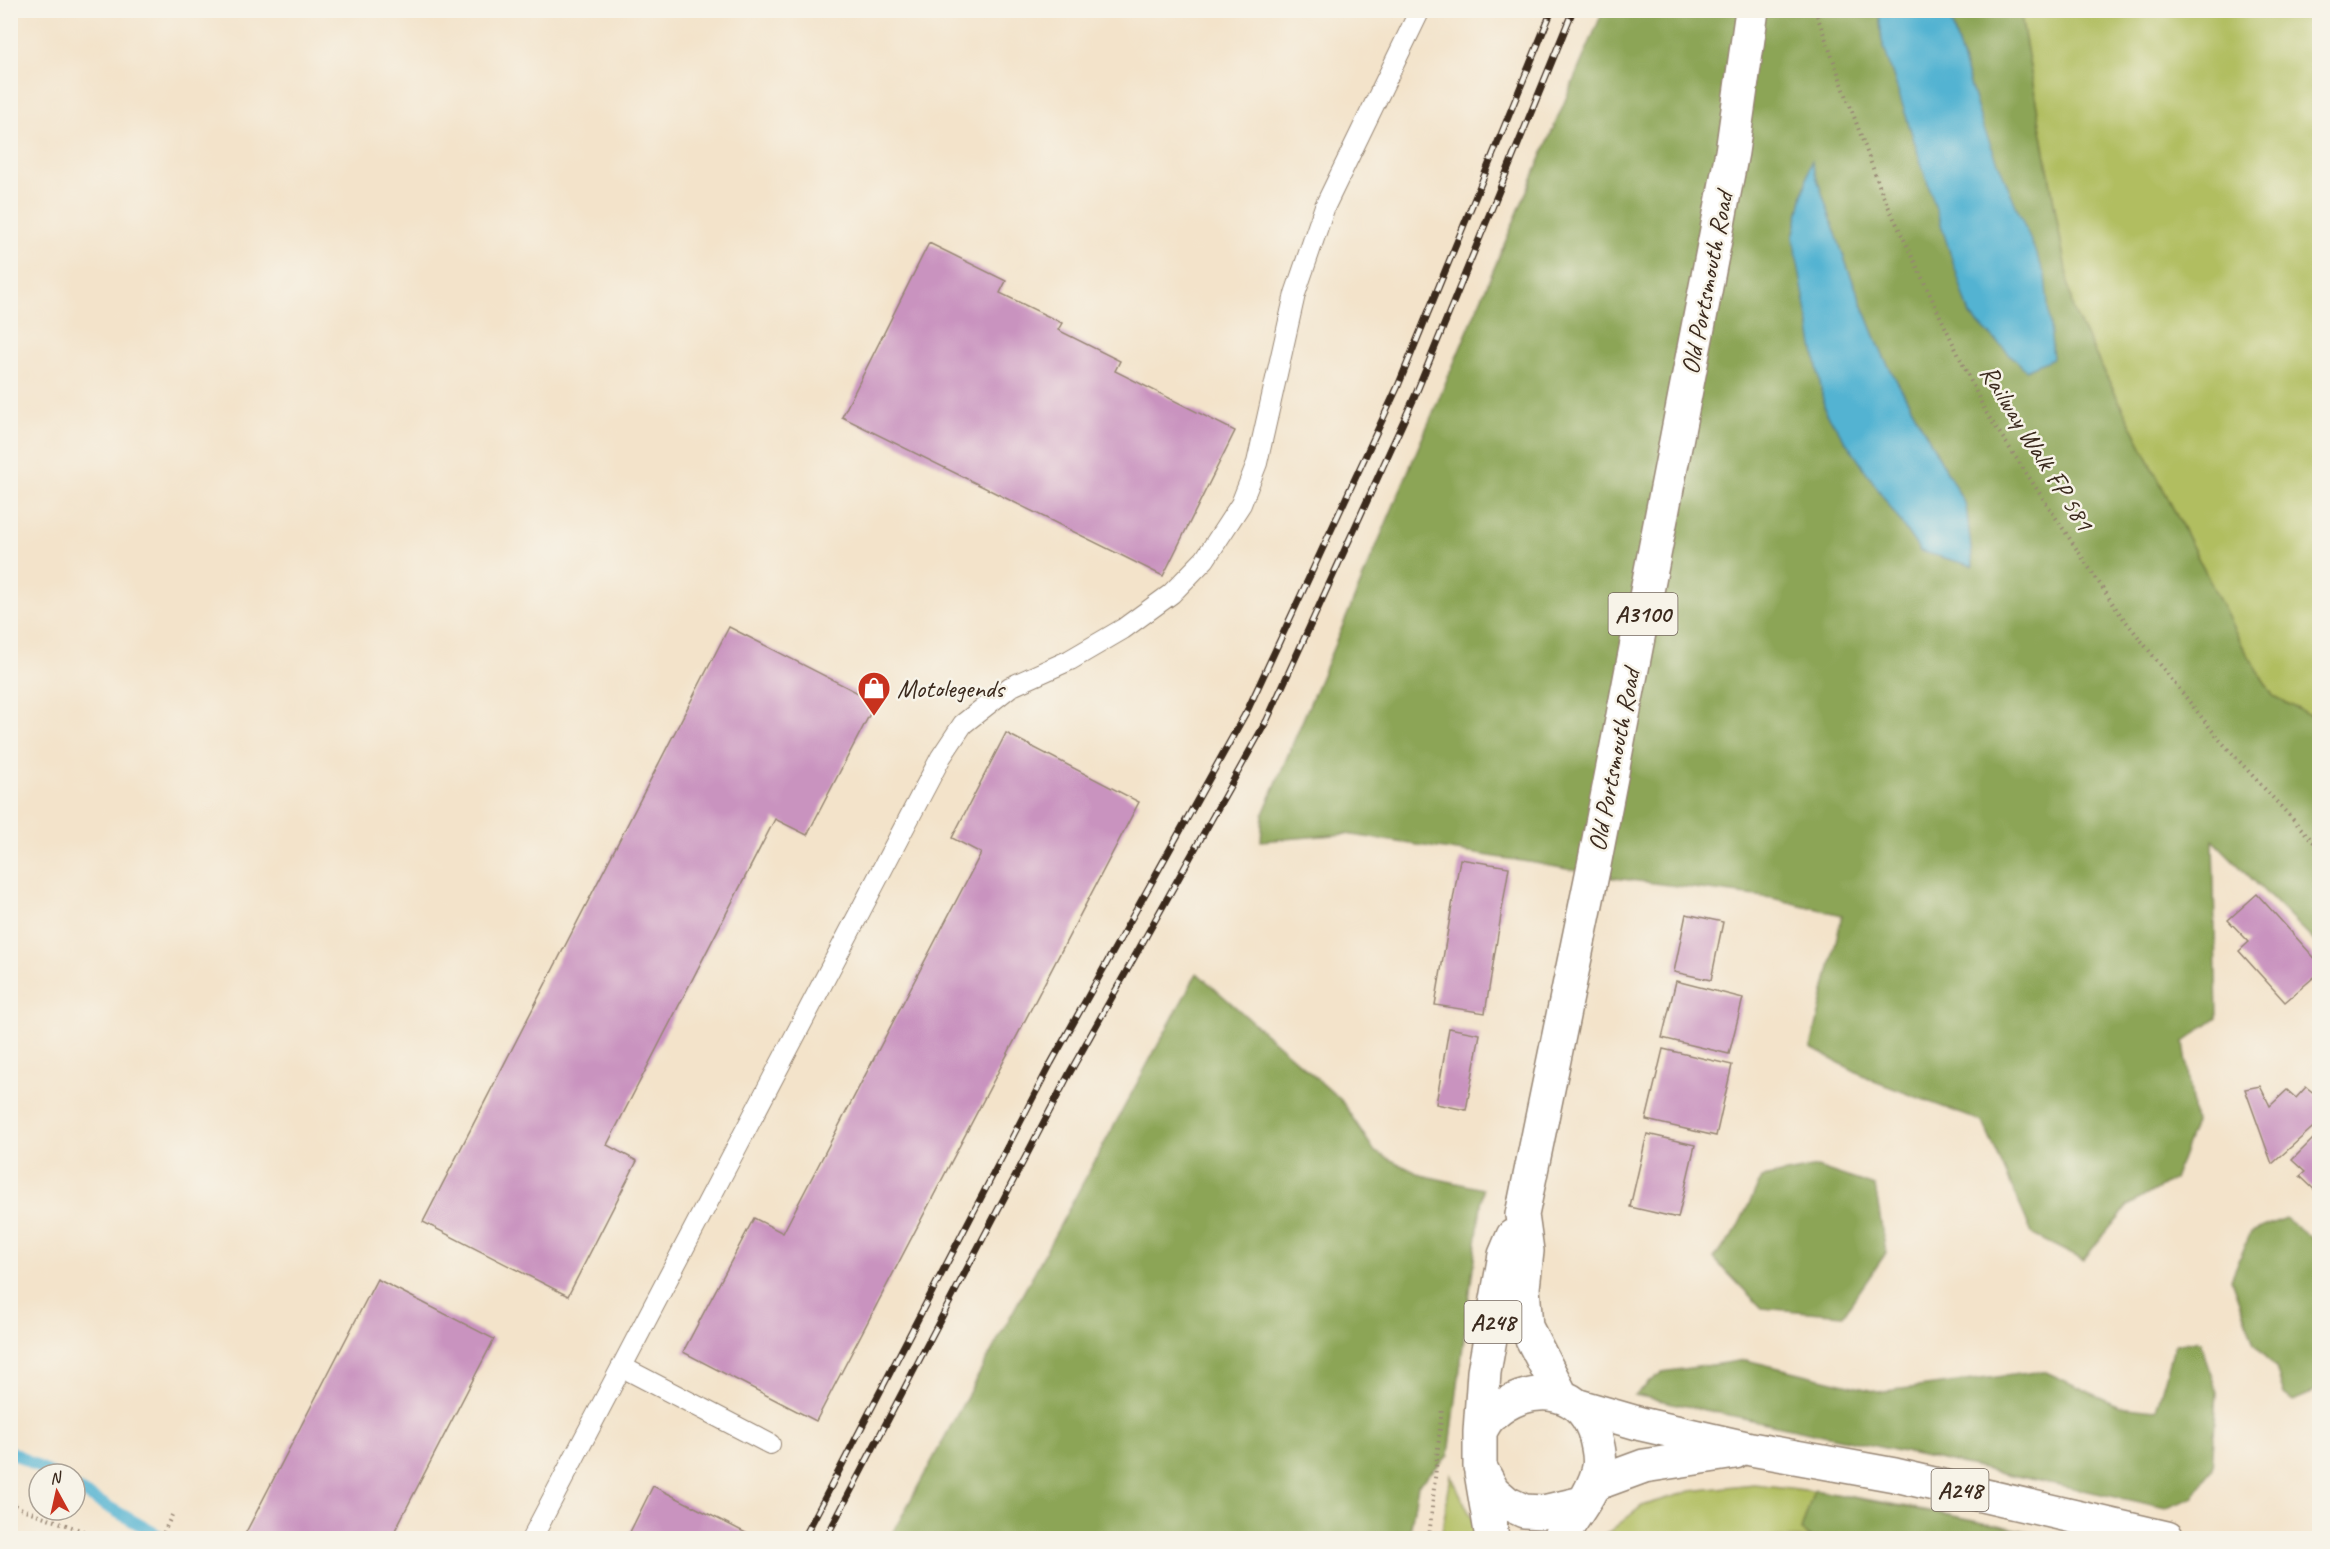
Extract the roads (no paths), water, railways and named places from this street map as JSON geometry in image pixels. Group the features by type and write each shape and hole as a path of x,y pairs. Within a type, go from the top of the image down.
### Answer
{"main road":[{"name":"Old Portsmouth Road","path":"1570,1401 1526,1327 1523,1288 1527,1251 1522,1215 1594,865 1732,152 1752,10"},
{"name":"A248","path":"1480,1432 1484,1372 1505,1255 1522,1215"},
{"path":"1492,1539 1480,1467 1480,1432 1491,1415 1510,1402 1536,1394 1570,1401 1591,1423 1598,1444 1600,1465 1589,1493 1560,1539"},
{"name":"A248","path":"1570,1401 1641,1424 1752,1449 1895,1475 2168,1539"},
{"name":"A248","path":"1589,1493 1644,1466 1752,1449"},
{"path":"1480,1467 1493,1491 1507,1503 1524,1511 1543,1512 1589,1493"}],"lane":[{"path":"532,1539 941,757 963,723 1010,687 1070,660 1096,645 1123,629 1171,594 1205,559 1241,504 1257,464 1295,294 1325,206 1420,10"},
{"path":"622,1367 770,1444"}],"water":[{"path":"1879,11 1948,11 1982,124 2045,275 2053,358 2026,370 1970,315 1882,41"},
{"path":"1811,161 1848,269 1883,356 1966,506 1973,566 1920,551 1825,411 1793,237"}],"waterway":[{"path":"10,1451 30,1462"},
{"path":"87,1495 163,1538"}],"railway":[{"path":"804,1538 1051,1063 1248,709 1398,386 1552,10"},
{"path":"826,1538 1069,1074 1267,720 1415,396 1573,10"}],"place":[{"name":"Motolegends","path":"874,717"}]}
